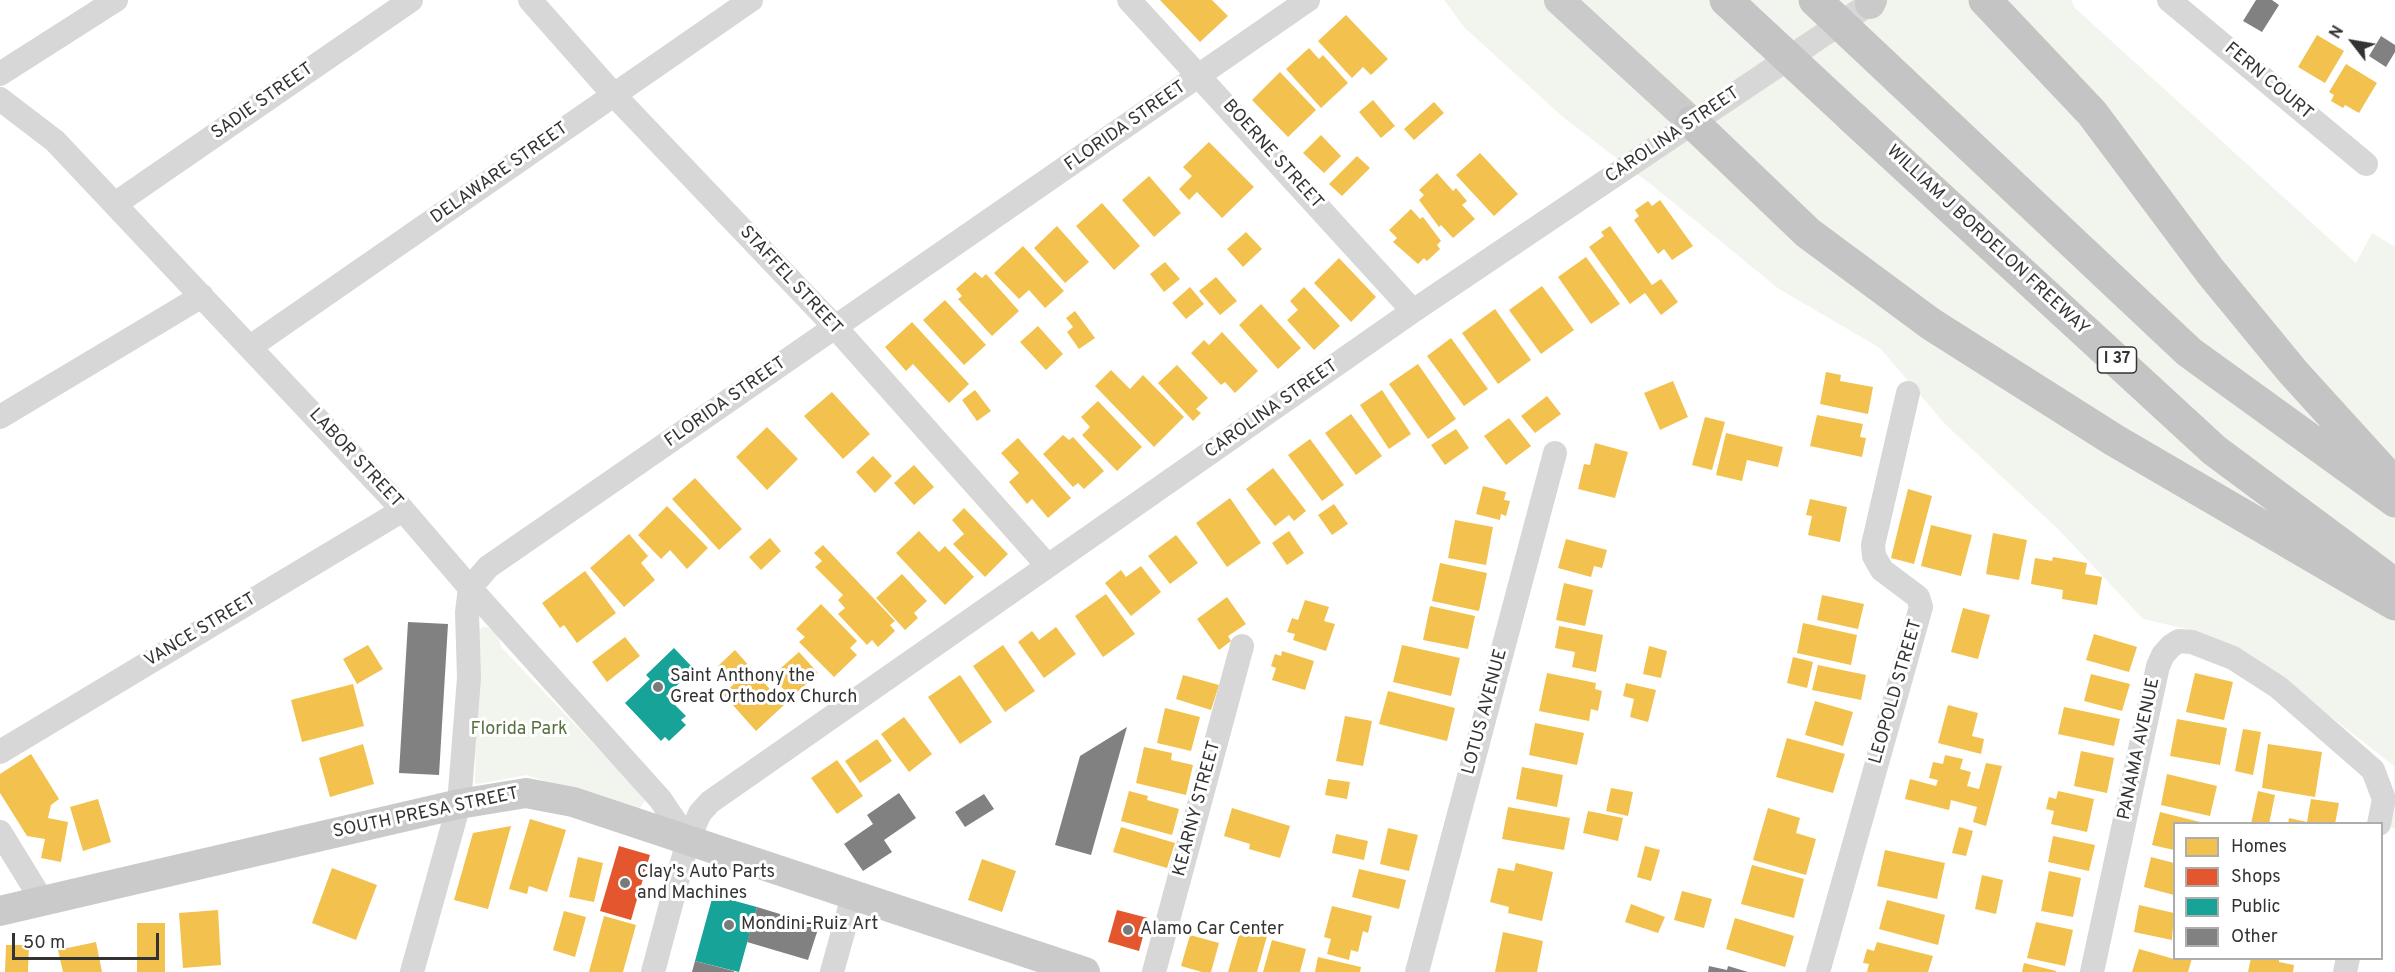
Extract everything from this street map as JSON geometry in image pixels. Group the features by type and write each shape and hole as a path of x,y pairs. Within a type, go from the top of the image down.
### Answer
{"highway":[{"name":"WILLIAM J BORDELON FREEWAY","path":"1726,0 2214,450 2395,585"},
{"path":"1815,0 2189,352 2395,501"},
{"path":"1985,0 2092,113 2210,271 2293,372 2395,485"},
{"path":"1692,122 1808,233 1931,324 2114,440 2395,604"}],"main road":[{"path":"1558,0 1692,122"},
{"name":"SOUTH PRESA STREET","path":"0,911 459,804 526,793 547,795 573,802 1085,972"}],"street":[{"path":"0,74 116,0"},
{"name":"SADIE STREET","path":"115,204 411,0"},
{"name":"STAFFEL STREET","path":"530,0 614,95 836,328 1047,566"},
{"name":"DELAWARE STREET","path":"250,347 751,0"},
{"name":"BOERNE STREET","path":"1129,0 1413,311"},
{"name":"FLORIDA STREET","path":"470,588 488,567 1308,0"},
{"name":"FERN COURT","path":"2169,0 2366,164"},
{"name":"CAROLINA STREET","path":"653,972 688,840 700,813 710,802 1413,311 1872,1"},
{"name":"LABOR STREET","path":"0,99 55,141 402,510 660,799 688,840"},
{"path":"0,417 202,296"},
{"name":"LEOPOLD STREET","path":"1818,972 1921,607 1918,597 1882,570 1874,556 1874,545 1908,393"},
{"name":"LOTUS AVENUE","path":"1417,972 1555,453"},
{"name":"VANCE STREET","path":"0,752 402,510"},
{"path":"412,972 459,804 469,678 466,634 470,588"},
{"name":"PANAMA AVENUE","path":"2091,972 2156,677 2163,655 2179,641 2192,642 2233,658 2278,687 2373,770 2384,799 2379,822"},
{"name":"KEARNY STREET","path":"1154,972 1242,645"},
{"path":"0,832 43,902"},
{"path":"832,972 853,896"}],"green space":[{"path":"1444,0 2071,0 2075,8 2356,263 2372,233 2395,247 2395,811 2394,766 2312,702 2191,630 2143,619 2059,530 1945,424 1880,348 1779,289 1653,186 1564,118 1465,28"},
{"name":"Florida Park","path":"483,627 493,628 498,633 501,647 646,799 640,808 634,809 526,775 475,783 478,631"},
{"path":"2395,811 2395,829 2389,826"}],"building: Homes":[{"path":"1160,0 1212,0 1228,16 1200,42"},
{"path":"1346,15 1388,59 1371,75 1363,67 1352,78 1318,41"},
{"path":"2317,35 2344,51 2325,83 2298,67"},
{"path":"1309,48 1319,59 1323,55 1348,83 1321,108 1286,69"},
{"path":"2346,64 2377,83 2359,113 2345,105 2343,108 2331,101 2334,95 2329,92"},
{"path":"1280,72 1316,110 1288,137 1252,100"},
{"path":"1373,100 1395,126 1381,138 1359,112"},
{"path":"1434,102 1444,113 1414,140 1404,129"},
{"path":"1321,135 1341,156 1324,173 1303,153"},
{"path":"1209,142 1254,187 1222,218 1197,192 1189,200 1179,189 1192,176 1183,167"},
{"path":"1480,153 1518,194 1494,216 1456,175"},
{"path":"1357,156 1370,168 1342,196 1329,184"},
{"path":"1437,173 1453,191 1456,188 1467,201 1462,205 1475,219 1453,238 1441,225 1439,227 1419,200 1424,195 1419,190"},
{"path":"1149,176 1181,213 1154,237 1122,200"},
{"path":"1660,200 1693,246 1672,260 1664,249 1658,254 1634,220 1639,216 1635,210 1648,201 1652,206"},
{"path":"1102,203 1140,246 1114,270 1076,226"},
{"path":"1411,209 1420,219 1423,217 1441,241 1437,245 1440,249 1427,261 1424,258 1418,264 1393,242 1397,238 1389,230"},
{"path":"1057,226 1089,262 1065,283 1034,248"},
{"path":"1610,226 1652,285 1661,279 1678,302 1661,315 1645,293 1630,304 1589,247 1604,236 1601,232"},
{"path":"1246,232 1262,249 1243,267 1227,249"},
{"path":"1023,246 1064,291 1045,308 1029,290 1019,299 994,273"},
{"path":"1586,257 1620,304 1591,324 1558,277"},
{"path":"1339,258 1376,297 1351,322 1314,283"},
{"path":"1165,262 1180,279 1164,292 1150,274"},
{"path":"975,272 982,278 986,274 1019,311 992,336 958,299 962,296 956,289"},
{"path":"1216,277 1237,301 1220,315 1199,291"},
{"path":"1542,286 1574,330 1541,354 1509,310"},
{"path":"1190,287 1204,304 1186,319 1172,303"},
{"path":"1304,287 1340,326 1314,350 1287,320 1298,310 1290,301"},
{"path":"945,300 986,345 964,365 923,320"},
{"path":"1261,304 1301,348 1278,369 1239,325"},
{"path":"1495,309 1531,360 1498,384 1462,333"},
{"path":"1075,311 1095,338 1079,349 1067,332 1073,327 1066,318"},
{"path":"912,322 969,384 949,403 913,364 906,371 885,347"},
{"path":"1038,326 1063,354 1046,370 1020,342"},
{"path":"1222,332 1258,371 1235,393 1225,382 1221,385 1191,353 1204,340 1209,345"},
{"path":"1451,338 1488,389 1464,406 1427,356"},
{"path":"1418,364 1456,419 1428,439 1389,384"},
{"path":"1177,365 1208,398 1196,409 1201,413 1193,421 1158,383"},
{"path":"1111,370 1130,389 1143,375 1184,417 1154,447 1095,386"},
{"path":"1826,372 1841,375 1840,381 1873,387 1868,414 1820,404"},
{"path":"1673,381 1688,417 1660,430 1644,393"},
{"path":"975,390 991,411 977,421 962,400"},
{"path":"1382,390 1411,434 1389,449 1360,405"},
{"path":"832,392 870,434 843,459 804,416"},
{"path":"1547,396 1561,414 1535,433 1521,416"},
{"path":"1098,401 1142,447 1117,471 1082,435 1090,427 1081,417"},
{"path":"1351,414 1382,456 1356,475 1325,433"},
{"path":"1817,415 1863,424 1860,437 1866,438 1862,457 1810,446"},
{"path":"1705,417 1725,422 1712,470 1692,465"},
{"path":"1509,418 1531,446 1506,465 1484,436"},
{"path":"767,427 798,459 767,490 736,457"},
{"path":"1456,429 1469,448 1445,465 1431,445"},
{"path":"1726,433 1783,447 1778,467 1747,460 1742,481 1716,475"},
{"path":"1063,435 1069,440 1073,437 1104,471 1084,489 1078,483 1073,487 1043,454"},
{"path":"1018,438 1071,498 1048,518 1032,499 1027,504 1009,482 1019,473 1001,453"},
{"path":"1310,439 1344,485 1322,501 1288,455"},
{"path":"1595,443 1628,452 1615,498 1578,489 1584,464 1590,465"},
{"path":"873,456 892,476 875,493 856,472"},
{"path":"914,465 934,487 914,505 894,483"},
{"path":"1273,468 1306,511 1294,521 1289,515 1275,526 1246,489"},
{"path":"695,478 742,529 719,550 672,499"},
{"path":"1483,486 1506,492 1504,500 1510,501 1506,516 1501,514 1500,520 1476,514"},
{"path":"1908,489 1932,496 1914,564 1891,558"},
{"path":"1230,498 1261,543 1227,567 1196,523"},
{"path":"1810,499 1847,507 1840,542 1808,535 1812,516 1806,515"},
{"path":"1334,504 1348,524 1332,535 1318,515"},
{"path":"667,506 708,548 687,569 670,550 661,559 638,535"},
{"path":"964,508 1008,554 985,577 953,544 964,534 952,520"},
{"path":"1455,520 1493,527 1486,565 1448,558"},
{"path":"1931,525 1972,535 1961,576 1921,566"},
{"path":"919,531 939,552 945,546 974,577 945,605 896,553"},
{"path":"1289,531 1304,553 1287,565 1272,543"},
{"path":"1993,533 2027,540 2019,580 1986,574"},
{"path":"629,534 648,556 641,563 655,580 624,607 590,568"},
{"path":"1176,535 1198,563 1170,584 1148,556"},
{"path":"770,538 781,551 761,570 749,557"},
{"path":"1566,539 1607,550 1602,568 1594,566 1591,577 1558,568"},
{"path":"823,545 895,621 890,625 895,631 878,647 872,640 867,645 838,614 845,608 838,600 843,595 815,567 822,561 814,553"},
{"path":"2053,557 2087,563 2085,574 2102,577 2097,605 2062,599 2063,590 2031,584 2035,558 2052,561"},
{"path":"1440,563 1487,573 1479,611 1432,601"},
{"path":"1141,566 1161,592 1131,616 1105,583 1121,570 1126,577"},
{"path":"585,571 616,613 577,643 564,625 560,628 542,603"},
{"path":"902,574 927,601 914,613 918,618 905,630 876,598"},
{"path":"1564,583 1593,590 1585,626 1556,620"},
{"path":"1106,594 1135,634 1103,657 1075,616"},
{"path":"1822,595 1864,604 1858,629 1817,620"},
{"path":"1227,597 1246,624 1228,636 1231,641 1219,650 1197,619"},
{"path":"1305,600 1329,607 1324,621 1335,624 1326,651 1293,640 1295,634 1287,632 1292,618 1298,620"},
{"path":"821,604 857,641 850,648 857,655 834,677 799,642 805,637 796,629"},
{"path":"1430,606 1475,616 1468,649 1423,640"},
{"path":"1963,608 1990,615 1978,659 1951,652"},
{"path":"1803,623 1857,635 1851,665 1797,653"},
{"path":"1559,626 1603,635 1596,672 1572,667 1575,652 1555,648"},
{"path":"1056,627 1076,654 1044,678 1018,642 1032,631 1039,640"},
{"path":"2094,634 2137,647 2129,672 2086,660"},
{"path":"625,637 640,656 607,682 592,662"},
{"path":"368,645 383,669 357,684 343,659"},
{"path":"1003,645 1035,691 1005,712 973,666"},
{"path":"1402,645 1460,658 1451,696 1393,682"},
{"path":"1649,646 1667,651 1661,678 1643,674"},
{"path":"735,650 784,705 756,731 723,694 734,684 718,666"},
{"path":"1282,651 1314,661 1305,690 1272,680 1276,668 1271,666 1275,654 1281,656"},
{"path":"799,652 818,673 791,698 772,676"},
{"path":"1793,657 1813,662 1807,688 1787,683"},
{"path":"1818,665 1866,675 1861,700 1812,690"},
{"path":"1547,673 1596,683 1595,689 1602,691 1598,711 1591,709 1589,721 1539,711"},
{"path":"2195,673 2233,682 2224,720 2186,712"},
{"path":"2091,674 2130,684 2122,711 2084,701"},
{"path":"960,675 992,722 960,744 928,697"},
{"path":"1183,675 1219,685 1211,710 1176,699"},
{"path":"1626,683 1656,690 1648,722 1630,717 1634,699 1623,696"},
{"path":"353,684 364,726 302,742 291,700"},
{"path":"1388,691 1455,708 1447,741 1379,724"},
{"path":"1815,701 1853,712 1843,746 1805,735"},
{"path":"1948,705 1978,713 1972,736 1984,739 1981,754 1938,743"},
{"path":"2064,707 2120,719 2114,746 2058,734"},
{"path":"1165,708 1200,717 1191,751 1157,743"},
{"path":"1345,716 1372,721 1363,766 1336,761"},
{"path":"904,717 932,754 909,772 881,734"},
{"path":"2177,719 2227,728 2220,765 2170,756"},
{"path":"1535,723 1584,733 1577,765 1529,755"},
{"path":"2243,729 2261,732 2253,775 2235,771"},
{"path":"1787,738 1845,754 1833,793 1776,777"},
{"path":"877,739 892,761 860,783 845,761"},
{"path":"363,744 374,784 330,797 319,758"},
{"path":"2268,744 2322,752 2315,797 2262,788"},
{"path":"1144,747 1172,753 1171,760 1193,765 1186,795 1136,783"},
{"path":"2081,751 2114,758 2107,793 2074,786"},
{"path":"31,754 59,799 51,805 48,818 68,822 61,862 41,858 45,839 27,836 0,793 0,774"},
{"path":"1945,755 1963,759 1960,769 1971,772 1967,786 1979,789 1986,763 2002,766 1986,826 1973,822 1977,807 1951,800 1949,810 1905,799 1910,779 1936,786 1938,780 1929,778 1933,762 1943,764"},
{"path":"837,760 863,796 837,814 811,778"},
{"path":"1522,767 1563,775 1557,807 1516,799"},
{"path":"2167,774 2217,786 2210,816 2161,805"},
{"path":"1328,779 1350,782 1347,799 1325,795"},
{"path":"1611,788 1633,792 1628,816 1606,811"},
{"path":"1129,791 1148,796 1147,800 1179,809 1172,835 1121,821"},
{"path":"2058,791 2094,799 2087,832 2051,824 2054,811 2046,809 2049,797 2056,799"},
{"path":"2258,791 2275,795 2269,822 2251,822"},
{"path":"98,799 111,842 83,851 70,807"},
{"path":"2311,799 2339,803 2335,822 2307,822"},
{"path":"1508,807 1570,818 1564,850 1502,839"},
{"path":"1232,808 1290,826 1280,858 1249,849 1250,844 1224,836"},
{"path":"1768,808 1800,818 1796,833 1816,839 1806,875 1753,860"},
{"path":"1588,811 1623,818 1618,841 1583,833"},
{"path":"2160,812 2200,822 2173,822 2173,850 2152,845"},
{"path":"2289,818 2307,822 2288,822"},
{"path":"530,819 566,830 547,892 529,886 527,894 509,889"},
{"path":"511,826 488,909 454,900 473,833"},
{"path":"1121,827 1175,843 1167,868 1113,852"},
{"path":"1959,827 1973,831 1966,856 1952,853"},
{"path":"1388,828 1418,835 1409,871 1380,864"},
{"path":"1336,834 1368,841 1364,860 1332,853"},
{"path":"2053,836 2095,845 2089,871 2048,862"},
{"path":"1645,846 1660,850 1651,881 1637,877"},
{"path":"1885,850 1945,863 1937,899 1877,886"},
{"path":"578,857 603,863 594,902 569,897"},
{"path":"2151,857 2173,863 2173,895 2144,887"},
{"path":"982,859 1016,871 1002,912 968,900"},
{"path":"1516,863 1553,872 1542,921 1508,913 1509,907 1490,902 1498,868 1514,871"},
{"path":"1752,865 1804,879 1794,918 1741,904"},
{"path":"332,868 377,885 356,940 312,923"},
{"path":"1359,869 1406,880 1399,909 1352,897"},
{"path":"2049,871 2081,878 2073,917 2041,911"},
{"path":"1982,875 2003,880 1996,914 1975,909"},
{"path":"1682,891 1712,899 1704,928 1674,920"},
{"path":"1887,900 1945,915 1938,945 1879,929"},
{"path":"1631,904 1665,917 1658,933 1625,922"},
{"path":"2139,905 2173,913 2172,940 2134,932"},
{"path":"1332,906 1372,916 1368,933 1363,931 1358,952 1351,950 1349,960 1327,954 1331,939 1324,937"},
{"path":"218,910 221,965 183,968 179,913"},
{"path":"564,911 586,917 575,957 553,950"},
{"path":"604,916 636,925 623,972 589,972"},
{"path":"1735,918 1794,936 1785,967 1726,949"},
{"path":"2036,922 2073,930 2065,966 2027,958"},
{"path":"137,923 165,923 165,972 137,972"},
{"path":"1241,928 1267,936 1257,972 1228,972"},
{"path":"1503,932 1543,941 1537,972 1495,972"},
{"path":"1190,935 1219,943 1211,972 1181,966"},
{"path":"1272,940 1306,949 1300,972 1263,972"},
{"path":"96,942 102,972 63,972 58,950"},
{"path":"1877,942 1933,956 1928,972 1867,972 1869,964 1863,963 1867,949 1874,951"},
{"path":"6,945 29,945 28,972 5,972"},
{"path":"2139,949 2173,960 2191,960 2188,972 2132,972"},
{"path":"1318,957 1361,967 1360,972 1315,972"},
{"path":"2251,960 2279,960 2279,962 2294,965 2293,972 2248,972"},
{"path":"2024,963 2056,971 2056,972 2022,972"}],"building: Shops":[{"name":"Clay's Auto Parts and Machines","path":"619,846 650,855 631,920 600,911"},
{"name":"Alamo Car Center","path":"1117,910 1148,918 1139,951 1108,942"}],"building: Public":[{"name":"Saint Anthony the Great Orthodox Church","path":"674,648 694,669 666,696 686,716 681,720 686,725 669,741 665,737 661,741 625,703 650,679 646,675"},
{"name":"Mondini-Ruiz Art","path":"713,895 757,907 739,972 695,961"}],"building: Other":[{"path":"2256,0 2272,0 2279,5 2262,32 2243,21"},
{"path":"2381,36 2395,45 2395,52 2386,67 2369,56"},
{"path":"408,622 448,624 439,775 399,773"},
{"path":"1127,727 1091,855 1055,845 1080,756"},
{"path":"899,793 916,818 884,840 892,852 863,871 844,844 873,824 867,815"},
{"path":"984,794 994,809 965,827 955,812"},
{"path":"757,907 819,926 808,960 747,942"},
{"path":"695,961 734,971 734,972 692,972"},
{"path":"1709,966 1727,970 1728,966 1748,972 1708,972"}],"place":[{"name":"Saint Anthony the Great Orthodox Church","path":"658,687"},
{"name":"Clay's Auto Parts and Machines","path":"625,883"},
{"name":"Mondini-Ruiz Art","path":"729,925"},
{"name":"Alamo Car Center","path":"1128,930"}]}
